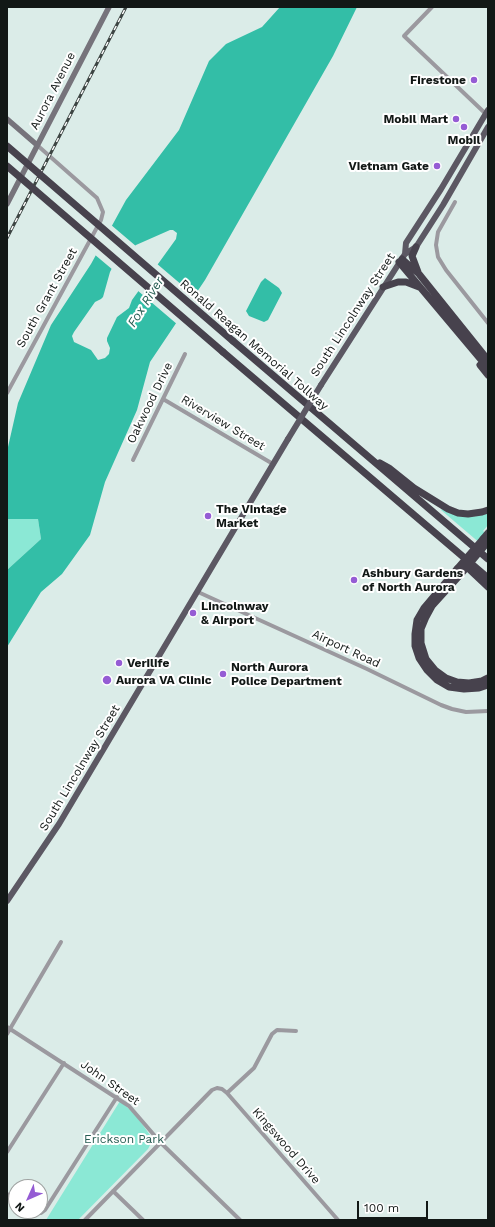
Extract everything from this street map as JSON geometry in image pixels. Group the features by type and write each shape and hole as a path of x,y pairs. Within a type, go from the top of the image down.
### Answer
{"highway":[{"name":"Ronald Reagan Memorial Tollway","path":"7,146 488,559"},
{"name":"Ronald Reagan Memorial Tollway","path":"7,166 488,578"},
{"path":"416,247 412,256 419,274"},
{"path":"402,259 419,274 488,360"},
{"path":"402,259 421,288 488,368"},
{"path":"383,287 398,282 406,282 421,288"},
{"path":"453,327 488,376"},
{"path":"364,454 389,468 414,488 448,509 458,513 468,514 488,510"},
{"path":"488,533 486,541 424,608 417,620 415,634 415,646 419,658 427,670 437,680 449,687 464,689 479,688 488,685"},
{"path":"456,551 470,570 488,587"},
{"path":"459,571 432,606 426,617 421,629 421,643 426,659 434,670 446,678 457,682 469,683 482,681 488,678"}],"main road":[{"name":"Aurora Avenue","path":"7,204 109,7"},
{"name":"South Lincolnway Street","path":"402,259 406,243 487,113"},
{"path":"7,120 37,145"},
{"name":"South Lincolnway Street","path":"7,901 59,824 321,384 402,259 416,247 443,205 488,128"}],"street":[{"path":"432,7 404,36 487,113"},
{"name":"South Grant Street","path":"7,393 101,220 103,212 96,198 37,145"},
{"path":"455,202 438,232 436,245 438,257 446,270 488,323"},
{"name":"Oakwood Drive","path":"133,460 185,354"},
{"name":"Riverview Street","path":"163,399 273,464"},
{"name":"Airport Road","path":"198,592 441,705 466,712 488,711"},
{"path":"7,1034 8,1028 61,942"},
{"name":"John Street","path":"8,1028 117,1097 136,1112 161,1144 240,1220"},
{"path":"227,1093 254,1068 272,1034 277,1030 296,1031"},
{"path":"7,1152 64,1063"},
{"name":"Kingswood Drive","path":"161,1144 212,1090 217,1088 222,1089 338,1220"},
{"path":"48,1205 117,1097"},
{"path":"85,1220 161,1144"},
{"path":"113,1191 143,1220"}],"green space":[{"path":"442,509 449,513 464,517 479,516 488,513 488,525 483,531 488,535 488,550 441,510"},
{"path":"7,519 38,519 41,539 7,570"},
{"name":"Erickson Park","path":"120,1101 135,1114 155,1142 151,1143 148,1149 78,1220 46,1220"}],"water":[{"name":"Fox River","path":"280,7 357,7 333,56 205,280 150,362 137,410 105,482 90,535 62,574 41,592 7,647 7,570 41,539 38,519 7,519 7,449 18,403 51,325 91,264 126,200 179,130 209,61 226,44 262,27","holes":["173,230 177,233 176,239 132,300 129,308 117,317 107,338 110,348 109,354 105,358 98,360 91,350 74,342 72,336 74,332 95,302 103,297 113,266 136,245"]},
{"path":"265,278 279,288 282,293 268,320 264,322 249,316 246,311 261,282"}],"pier":[{"path":"110,224 137,247 126,255 113,270 94,254"},
{"path":"156,263 196,297 178,325 137,290"}],"railway":[{"path":"7,238 126,7"}],"place":[{"name":"Firestone","path":"474,80"},
{"name":"Mobil Mart","path":"456,119"},
{"name":"Mobil","path":"464,127"},
{"name":"Vietnam Gate","path":"437,166"},
{"name":"The Vintage Market","path":"208,516"},
{"name":"Ashbury Gardens of North Aurora","path":"354,580"},
{"name":"Lincolnway & Airport","path":"193,613"},
{"name":"Verilife","path":"119,663"},
{"name":"North Aurora Police Department","path":"223,674"},
{"name":"Aurora VA Clinic","path":"107,680"}]}
